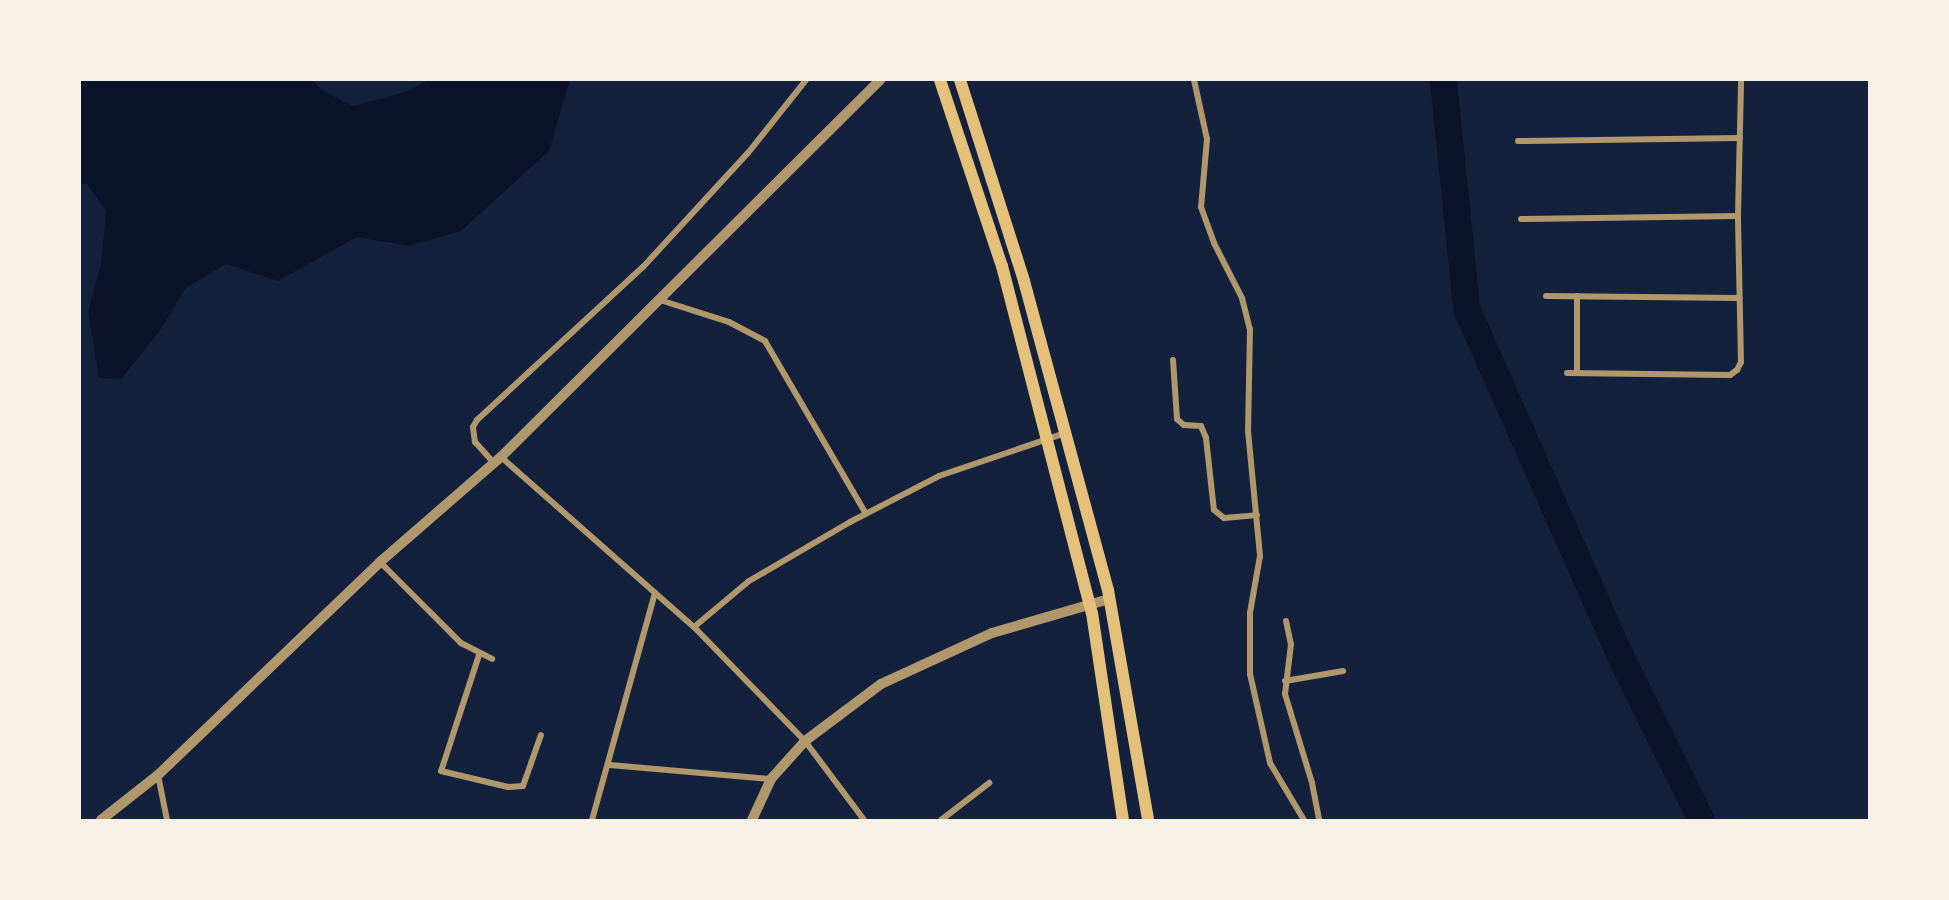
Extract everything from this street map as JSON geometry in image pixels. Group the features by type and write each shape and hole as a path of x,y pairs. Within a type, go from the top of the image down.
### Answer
{"main road":[{"path":"940,80 1002,266 1089,602 1123,820"},
{"path":"960,80 987,157 1066,432 1109,599 1148,820"}],"street":[{"path":"806,80 748,153 643,267 477,420 473,427 475,442 694,627 805,741 864,820"},
{"path":"101,820 158,775 380,562 498,460 880,80"},
{"path":"1194,80 1207,139 1202,207 1214,243 1242,298 1250,329 1248,431 1260,569 1250,613 1250,674 1270,763 1304,820"},
{"path":"1567,373 1730,375 1741,362 1738,216 1741,80"},
{"path":"1518,141 1740,138"},
{"path":"1521,219 1738,216"},
{"path":"1546,296 1739,298"},
{"path":"1577,296 1577,373"},
{"path":"660,300 729,322 765,341 866,514"},
{"path":"1173,360 1178,419 1184,425 1201,426 1206,438 1214,510 1224,518 1257,515"},
{"path":"694,627 749,581 866,514 939,476 1066,432"},
{"path":"380,562 461,643 479,655 492,659"},
{"path":"592,820 610,765 656,593"},
{"path":"752,820 771,780 805,741 880,684 992,633 1089,602 1109,599"},
{"path":"1286,621 1291,644 1285,681 1319,820"},
{"path":"479,655 441,771 508,788 523,786 541,735"},
{"path":"1285,681 1342,671"},
{"path":"610,765 771,780"},
{"path":"158,775 167,820"},
{"path":"941,820 989,783"}],"water":[{"path":"80,80 314,80 320,89 353,106 405,92 429,80 570,80 549,151 461,231 409,246 357,237 278,281 226,264 186,288 159,332 121,379 99,378 88,312 101,264 106,211 87,184 80,184"}],"waterway":[{"path":"1443,80 1466,308 1625,666 1701,820"}]}
